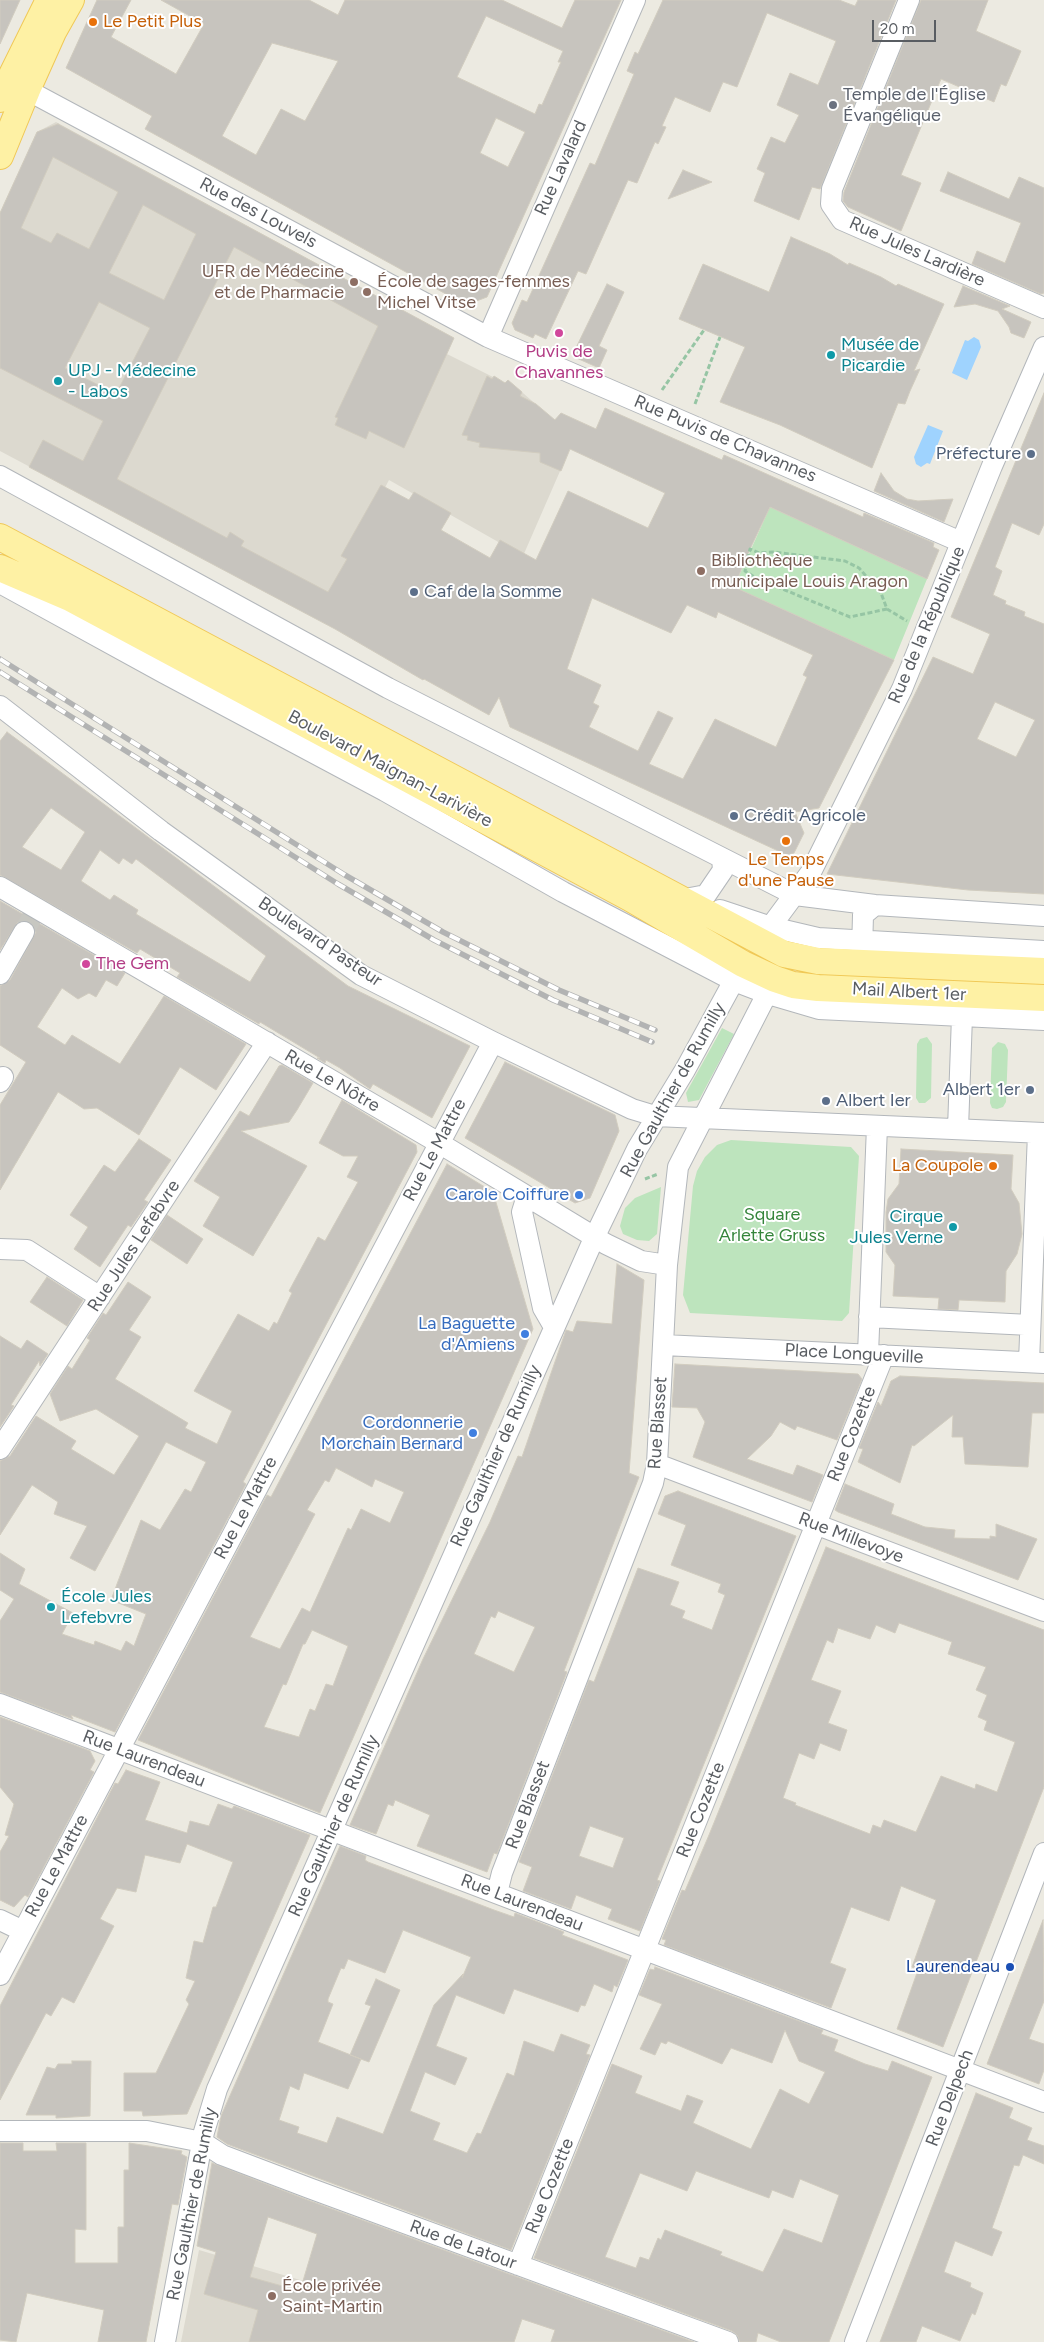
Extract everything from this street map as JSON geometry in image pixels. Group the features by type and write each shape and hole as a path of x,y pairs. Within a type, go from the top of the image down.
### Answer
{"main road":[{"path":"0,99 49,0"},
{"path":"0,156 53,32 71,0"},
{"name":"Boulevard Maignan-Larivière","path":"0,536 693,903 765,934 784,954"},
{"name":"Boulevard Maignan-Larivière","path":"0,568 88,607 630,898 738,972 771,986"},
{"path":"738,972 765,934"},
{"name":"Mail Albert 1er","path":"784,954 818,961 862,952 1044,971"},
{"path":"771,986 784,954"},
{"name":"Mail Albert 1er","path":"771,986 793,984 818,988 1044,998"}],"street":[{"name":"Rue Lavalard","path":"488,337 635,0"},
{"name":"Rue Jules Lardière","path":"909,0 832,189 831,204 842,220 1044,308"},
{"name":"Rue des Louvels","path":"27,90 488,337"},
{"name":"Rue Puvis de Chavannes","path":"488,337 961,542"},
{"name":"Rue de la République","path":"765,934 811,872 902,689 992,466 1044,347"},
{"path":"0,476 388,688 795,895 875,905 1044,916"},
{"path":"0,583 172,678 386,792 563,892 738,972"},
{"name":"Boulevard Pasteur","path":"0,706 161,830 361,975 493,1042 632,1108 655,1116 704,1119 1036,1132"},
{"path":"693,903 706,895 723,870 722,858"},
{"name":"Rue Le Nôtre","path":"0,887 31,919 267,1042 641,1262 667,1265"},
{"path":"862,952 863,915 875,905"},
{"path":"0,974 31,919"},
{"path":"765,934 818,938 862,952 1044,951"},
{"name":"Rue Gaulthier de Rumilly","path":"164,2342 208,2112 217,2089 333,1831 595,1236 637,1149 655,1116 685,1070 738,972"},
{"path":"771,986 819,1009 1044,1020"},
{"name":"Rue Blasset","path":"496,1893 502,1873 653,1483 657,1464 667,1265 678,1167 771,986"},
{"path":"958,1129 962,1016"},
{"name":"Rue Jules Lefebvre","path":"0,1450 267,1042"},
{"name":"Rue Le Mattre","path":"0,1975 493,1042"},
{"path":"876,1355 869,1317 885,1126"},
{"path":"1036,1132 1030,1325 1036,1362"},
{"path":"527,1196 522,1212 543,1308 554,1327"},
{"path":"0,1249 27,1250 100,1297"},
{"path":"869,1317 1030,1325"},
{"name":"Place Longueville","path":"663,1345 1036,1362"},
{"name":"Rue Cozette","path":"518,2265 816,1524 876,1355"},
{"name":"Rue Millevoye","path":"657,1464 1044,1611"},
{"name":"Rue Laurendeau","path":"0,1704 1044,2102"},
{"name":"Rue Delpech","path":"856,2342 1044,1853"},
{"path":"0,1920 23,1931"},
{"name":"Rue de Latour","path":"0,2131 147,2131 202,2142 231,2158 728,2342"}],"path":[{"path":"650,407 704,330"},
{"path":"687,423 720,337"},
{"path":"750,549 759,553 774,552 845,561 859,568 870,580 881,593 887,609 850,617 756,578 745,571 750,549"}],"shaded area":[{"path":"56,122 454,338 447,354 505,383 508,380 554,420 561,413 581,423 523,556 389,480 316,619 0,451 0,213 37,132"},
{"name":"École privée Saint-Martin","path":"199,2250 509,2342 181,2342"}],"green space":[{"path":"770,507 927,579 894,660 734,587"},
{"path":"722,1028 734,1034 699,1100 688,1102 686,1093"},
{"path":"927,1037 932,1044 931,1098 925,1103 919,1103 916,1098 917,1044 920,1039"},
{"path":"998,1042 1005,1044 1008,1050 1006,1102 1003,1107 997,1109 992,1108 990,1103 992,1048"},
{"name":"Square Arlette Gruss","path":"731,1140 851,1147 859,1156 849,1313 842,1321 690,1313 683,1295 693,1186 697,1171 705,1157 717,1145"},
{"path":"661,1187 657,1234 649,1241 637,1240 623,1234 620,1226 625,1208 635,1198"}],"water":[{"path":"974,337 979,340 981,347 967,380 952,373 965,340 968,341"},
{"path":"928,425 943,431 930,464 927,463 921,467 916,464 914,457"}],"building":[{"path":"0,0 20,0 0,44"},
{"path":"97,0 131,0 111,37 176,74 204,24 161,0 309,0 338,15 345,0 502,0 562,28 575,0 621,0 487,297 466,305 145,129 152,116 66,68","holes":["486,16 563,51 558,62 561,62 542,105 539,104 535,114 457,77","272,43 338,61 305,121 281,109 256,155 222,136","496,118 525,132 508,167 480,153"]},
{"path":"663,0 839,0 855,6 858,0 896,0 820,189 812,187 799,220 754,201 765,173 757,169 771,137 785,143 799,115 777,105 790,73 818,85 836,41 767,13 737,87 723,82 710,112 675,97 662,126 666,127 658,144 655,142 637,183 628,180 586,274 578,271 546,339 535,334 533,338 515,330 512,323 522,300 527,302 590,163 595,165 634,74 627,71 635,52 638,54"},
{"path":"921,0 988,0 976,31 1021,51 1006,86 1001,84 994,102 941,79 901,175 921,183 901,231 848,207 843,201 844,192"},
{"path":"58,124 454,338 404,448 369,431 366,439 335,425 338,418 335,417 378,326 234,247 117,479 227,538 230,532 244,541 241,546 328,592 347,559 341,556 381,485 409,500 414,492 451,513 441,530 490,558 500,540 536,560 568,491 648,528 665,493 570,449 561,471 540,462 540,453 479,447 480,443 467,440 468,436 462,435 487,376 492,379 494,376 505,383 508,380 522,392 520,396 536,404 555,420 561,413 596,429 605,408 722,460 724,455 863,517 864,513 934,543 933,547 939,550 927,579 770,507 750,549 734,587 894,660 819,808 795,812 804,833 794,853 787,855 510,727 499,697 489,715 423,680 335,629 29,467 43,440 83,461 103,421 0,368 0,213 37,132","holes":["53,157 118,192 89,249 57,233 51,243 21,228","143,205 196,234 164,300 109,273","99,302 150,328 116,394 65,368","592,598 671,633 687,605 716,618 718,612 813,655 803,675 807,677 776,747 715,719 683,779 649,764 673,718 658,711 638,751 589,727 599,706 593,703 601,685 567,669"]},
{"path":"683,170 712,182 668,199"},
{"path":"948,172 1009,199 1019,177 1044,188 1044,293 1041,294 972,264 977,251 1005,263 1021,223 940,191"},
{"name":"Musée de Picardie","path":"791,237 830,254 848,265 849,263 896,286 898,284 944,304 914,371 920,369 905,404 898,403 872,468 780,425 720,402 745,347 679,319 703,264 769,292"},
{"path":"607,284 624,292 599,346 607,350 599,368 572,356"},
{"path":"963,286 1010,306 1002,309 1031,322 1024,338 1011,333 998,311 975,304 954,307"},
{"path":"1044,393 1044,524 1039,535 1012,523 995,567 1002,571 993,595 1006,601 1005,604 1025,612 1024,616 1044,624 1044,894 968,890 827,874 933,657 973,674 990,634 951,617","holes":["995,702 1035,720 1016,757 977,739"]},
{"path":"881,473 894,491 907,499 918,501 953,499 944,522 874,491"},
{"path":"7,732 348,986 470,1046 432,1118 373,1084 370,1089 340,1068 326,1060 325,1063 317,1058 320,1058 260,1022 259,1024 177,977 180,973 140,949 137,953 0,875 0,741","holes":["51,808 85,832 61,870 22,847","100,850 119,864 123,858 132,864 136,859 266,956 250,982 136,914 138,910 114,895 110,900 81,881"]},
{"path":"0,901 125,973 117,986 106,980 96,997 89,993 78,999 62,988 37,1027 65,1045 72,1035 120,1064 164,996 246,1044 216,1090 180,1067 139,1135 97,1108 84,1109 58,1092 0,1190 0,1105 26,1062 0,1045 0,986 10,980 36,932 30,922 18,922 0,950"},
{"path":"505,1062 615,1115 619,1131 590,1198 575,1203 465,1138"},
{"path":"282,1065 313,1083 297,1110 289,1122 241,1131 307,1166 253,1256 203,1226 220,1197 194,1181 240,1111 249,1116 279,1066"},
{"path":"342,1100 416,1145 417,1152 243,1482 246,1484 115,1732 71,1715 73,1719 0,1692 0,1621 14,1599 0,1590 0,1553 25,1569 19,1584 73,1613 62,1634 94,1645 95,1641 121,1651 126,1641 134,1646 146,1614 111,1600 141,1520 160,1530 185,1489 191,1492 206,1462 166,1442 95,1571 70,1558 87,1526 54,1514 58,1502 32,1485 0,1535 0,1461 10,1456 36,1416 76,1441 71,1449 114,1475 139,1436 96,1409 60,1421 50,1394 68,1366 72,1369 90,1340 87,1338 103,1313 106,1315 128,1282 151,1297 129,1330 141,1337 115,1379 188,1423 185,1428 217,1444 232,1411 194,1391 238,1314 269,1331 274,1322 277,1324 292,1293 289,1291 318,1237 325,1241 358,1182 347,1177 358,1156 343,1156 319,1143"},
{"path":"139,1139 171,1160 144,1200 148,1202 131,1227 128,1225 100,1267 74,1249 88,1227 70,1215 104,1165 115,1172"},
{"name":"Cirque Jules Verne","path":"901,1149 1013,1155 1011,1189 1019,1203 1022,1234 1017,1254 1006,1271 1005,1302 959,1300 958,1310 938,1309 939,1298 893,1296 895,1265 886,1252 886,1212 888,1199 899,1184"},
{"path":"447,1164 493,1192 533,1329 320,1813 138,1740 267,1495 271,1497","holes":["336,1468 372,1487 375,1479 404,1492 390,1523 361,1509 351,1530 348,1528 310,1612 302,1608 280,1649 250,1637 315,1514 307,1510 325,1480 329,1482","312,1630 348,1646 333,1686 326,1684 315,1711 310,1709 299,1737 264,1727 283,1684 286,1685 303,1644 305,1644"]},
{"path":"167,1215 203,1239 187,1264 151,1240"},
{"path":"617,1264 644,1280 629,1473 639,1477 564,1671 567,1672 497,1854 494,1853 487,1872 417,1846 430,1815 395,1800 393,1806 388,1804 376,1834 350,1825 423,1659 490,1522 518,1456 522,1457 566,1330 573,1332 577,1321 612,1324","holes":["498,1611 535,1627 514,1672 474,1654 491,1616 495,1618"]},
{"path":"47,1277 83,1300 67,1326 30,1302"},
{"path":"0,1336 21,1349 27,1340 48,1354 40,1366 39,1361 11,1405 14,1406 0,1427"},
{"path":"675,1364 858,1374 862,1379 837,1440 797,1426 795,1430 780,1422 771,1436 747,1459 793,1475 797,1465 823,1475 812,1502 693,1457 705,1422 697,1408 672,1407"},
{"path":"900,1376 1044,1383 1044,1413 1032,1413 1028,1467 965,1464 963,1437 952,1437 953,1415 914,1446 912,1445 900,1483 858,1462 863,1449 859,1448 878,1402 881,1406 891,1381"},
{"path":"845,1484 894,1504 891,1514 925,1527 955,1530 954,1538 990,1539 990,1536 996,1537 996,1524 1037,1539 1018,1580 838,1512 835,1510"},
{"path":"678,1491 796,1536 657,1880 660,1881 640,1931 608,1919 612,1909 576,1895 571,1909 523,1891 532,1867 519,1862 589,1680 594,1682 638,1568 679,1582 670,1605 685,1611 682,1618 712,1630 725,1595 718,1592 721,1584 671,1565 686,1525 658,1514 665,1496","holes":["590,1826 624,1838 613,1868 579,1856"]},
{"path":"826,1547 1044,1630 1044,1787 943,2047 897,2029 918,1970 912,1967 936,1900 901,1886 889,1921 851,1907 830,1963 846,1969 831,2008 664,1945 666,1940 662,1939 682,1890 685,1891","holes":["899,1623 952,1642 948,1654 986,1667 976,1690 987,1695 978,1717 987,1721 984,1730 1015,1742 997,1792 976,1784 975,1789 941,1776 916,1832 884,1820 881,1828 873,1825 870,1834 795,1805 796,1803 783,1798 799,1753 814,1759 820,1743 840,1751 847,1730 828,1723 841,1691 811,1680 827,1640 833,1643 838,1628 870,1639 876,1625 895,1633"]},
{"path":"0,1717 90,1751 95,1761 90,1770 94,1772 28,1897 25,1895 14,1907 0,1900 0,1852 9,1836 5,1835 14,1804 0,1787"},
{"path":"126,1770 160,1782 145,1820 187,1833 190,1821 209,1826 218,1804 232,1809 234,1806 310,1835 187,2114 143,2116 142,2111 124,2111 124,2073 156,2073 189,2004 186,2000 195,1981 186,1978 194,1941 203,1943 213,1907 216,1907 233,1862 187,1844 180,1863 145,1855 136,1892 117,1888 100,1919 114,1926 74,2003 62,1997 51,2016 46,2013 0,2100 0,2006 115,1783 118,1784"},
{"path":"340,1846 366,1856 365,1860 368,1862 514,1917 515,1913 564,1932 562,1935 628,1960 617,1987 614,1985 612,1992 594,1984 585,2006 581,2005 578,2012 514,1989 504,2014 456,1995 436,2046 467,2058 455,2085 425,2072 410,2111 440,2123 433,2140 467,2153 477,2133 481,2134 507,2073 514,2076 524,2041 554,2052 561,2034 590,2045 586,2054 590,2055 511,2250 227,2144 217,2137 221,2116","holes":["403,1930 471,1957 462,1978 463,1974 434,2005 383,2134 337,2117 327,2143 297,2133 299,2127 279,2120 290,2086 299,2090 304,2073 348,2089 361,2059 318,2042 333,2004 328,2002 328,1999 341,1968 344,1969 348,1959 385,1973"]},
{"path":"1043,1920 1044,2001 1029,2039 1044,2044 1044,2070 1039,2084 987,2064"},
{"path":"655,1967 823,2030 821,2034 838,2040 834,2051 865,2064 888,2071 892,2061 932,2077 829,2342 781,2342 758,2333 756,2342 740,2342 737,2335 732,2331 534,2258 612,2064 642,2076 635,2093 681,2111 687,2095 703,2101 693,2123 751,2149 780,2089 809,2104 825,2072 799,2061 785,2030 772,2063 731,2048 722,2064 668,2041 666,2044 661,2042 655,2055 640,2049 662,2004 639,1995 650,1969 654,1970","holes":["696,2171 769,2198 772,2190 793,2198 800,2179 839,2195 822,2243 784,2229 763,2272 720,2255 722,2252 665,2230 661,2240 658,2238 649,2260 640,2257 636,2268 605,2257 640,2173 687,2191"]},
{"path":"376,1979 400,1990 369,2062 350,2055 371,2006 365,2004"},
{"path":"72,2061 91,2061 90,2116 56,2118 56,2115 26,2115 47,2067 55,2069 58,2064 72,2064"},
{"path":"976,2093 1013,2108 1009,2118 1032,2128 1027,2140 1044,2146 1044,2164 1023,2155 1019,2166 1014,2165 992,2228 1002,2232 992,2256 955,2241 944,2272 971,2283 970,2287 983,2293 975,2315 972,2313 960,2341 922,2326 916,2342 880,2342"},
{"path":"0,2143 23,2143 23,2151 57,2151 56,2143 86,2143 86,2230 75,2229 75,2263 118,2263 118,2227 124,2227 124,2170 129,2170 129,2143 182,2151 181,2154 187,2157 178,2205 172,2204 146,2342 98,2342 104,2310 27,2293 16,2342 0,2340"},
{"path":"212,2163 694,2342 551,2342 555,2330 522,2319 514,2342 249,2342 258,2310 204,2294 216,2252 197,2246","holes":["268,2217 317,2234 300,2291 250,2277"]}],"tunnel":[{"path":"24,932 33,915"}],"railway":[{"path":"0,659 345,875 443,932 559,990 655,1030"},
{"path":"0,672 338,884 434,940 553,1000 652,1042"}],"place":[{"name":"Le Petit Plus","path":"93,22"},
{"name":"Temple de l'Église Évangélique","path":"833,105"},
{"name":"UFR de Médecine et de Pharmacie","path":"354,282"},
{"name":"École de sages-femmes Michel Vitse","path":"367,292"},
{"name":"Puvis de Chavannes","path":"559,333"},
{"name":"Musée de Picardie","path":"831,355"},
{"name":"UPJ - Médecine - Labos","path":"58,381"},
{"name":"Préfecture","path":"1031,454"},
{"name":"Bibliothèque municipale Louis Aragon","path":"701,571"},
{"name":"Caf de la Somme","path":"414,592"},
{"name":"Crédit Agricole","path":"734,816"},
{"name":"Le Temps d'une Pause","path":"786,841"},
{"name":"The Gem","path":"86,964"},
{"name":"Albert 1er","path":"1030,1090"},
{"name":"Albert Ier","path":"826,1101"},
{"name":"La Coupole","path":"993,1166"},
{"name":"Carole Coiffure","path":"579,1195"},
{"name":"Cirque Jules Verne","path":"953,1227"},
{"name":"La Baguette d'Amiens","path":"525,1334"},
{"name":"Cordonnerie Morchain Bernard","path":"473,1433"},
{"name":"École Jules Lefebvre","path":"51,1607"},
{"name":"Laurendeau","path":"1010,1967"},
{"name":"École privée Saint-Martin","path":"272,2296"}]}
